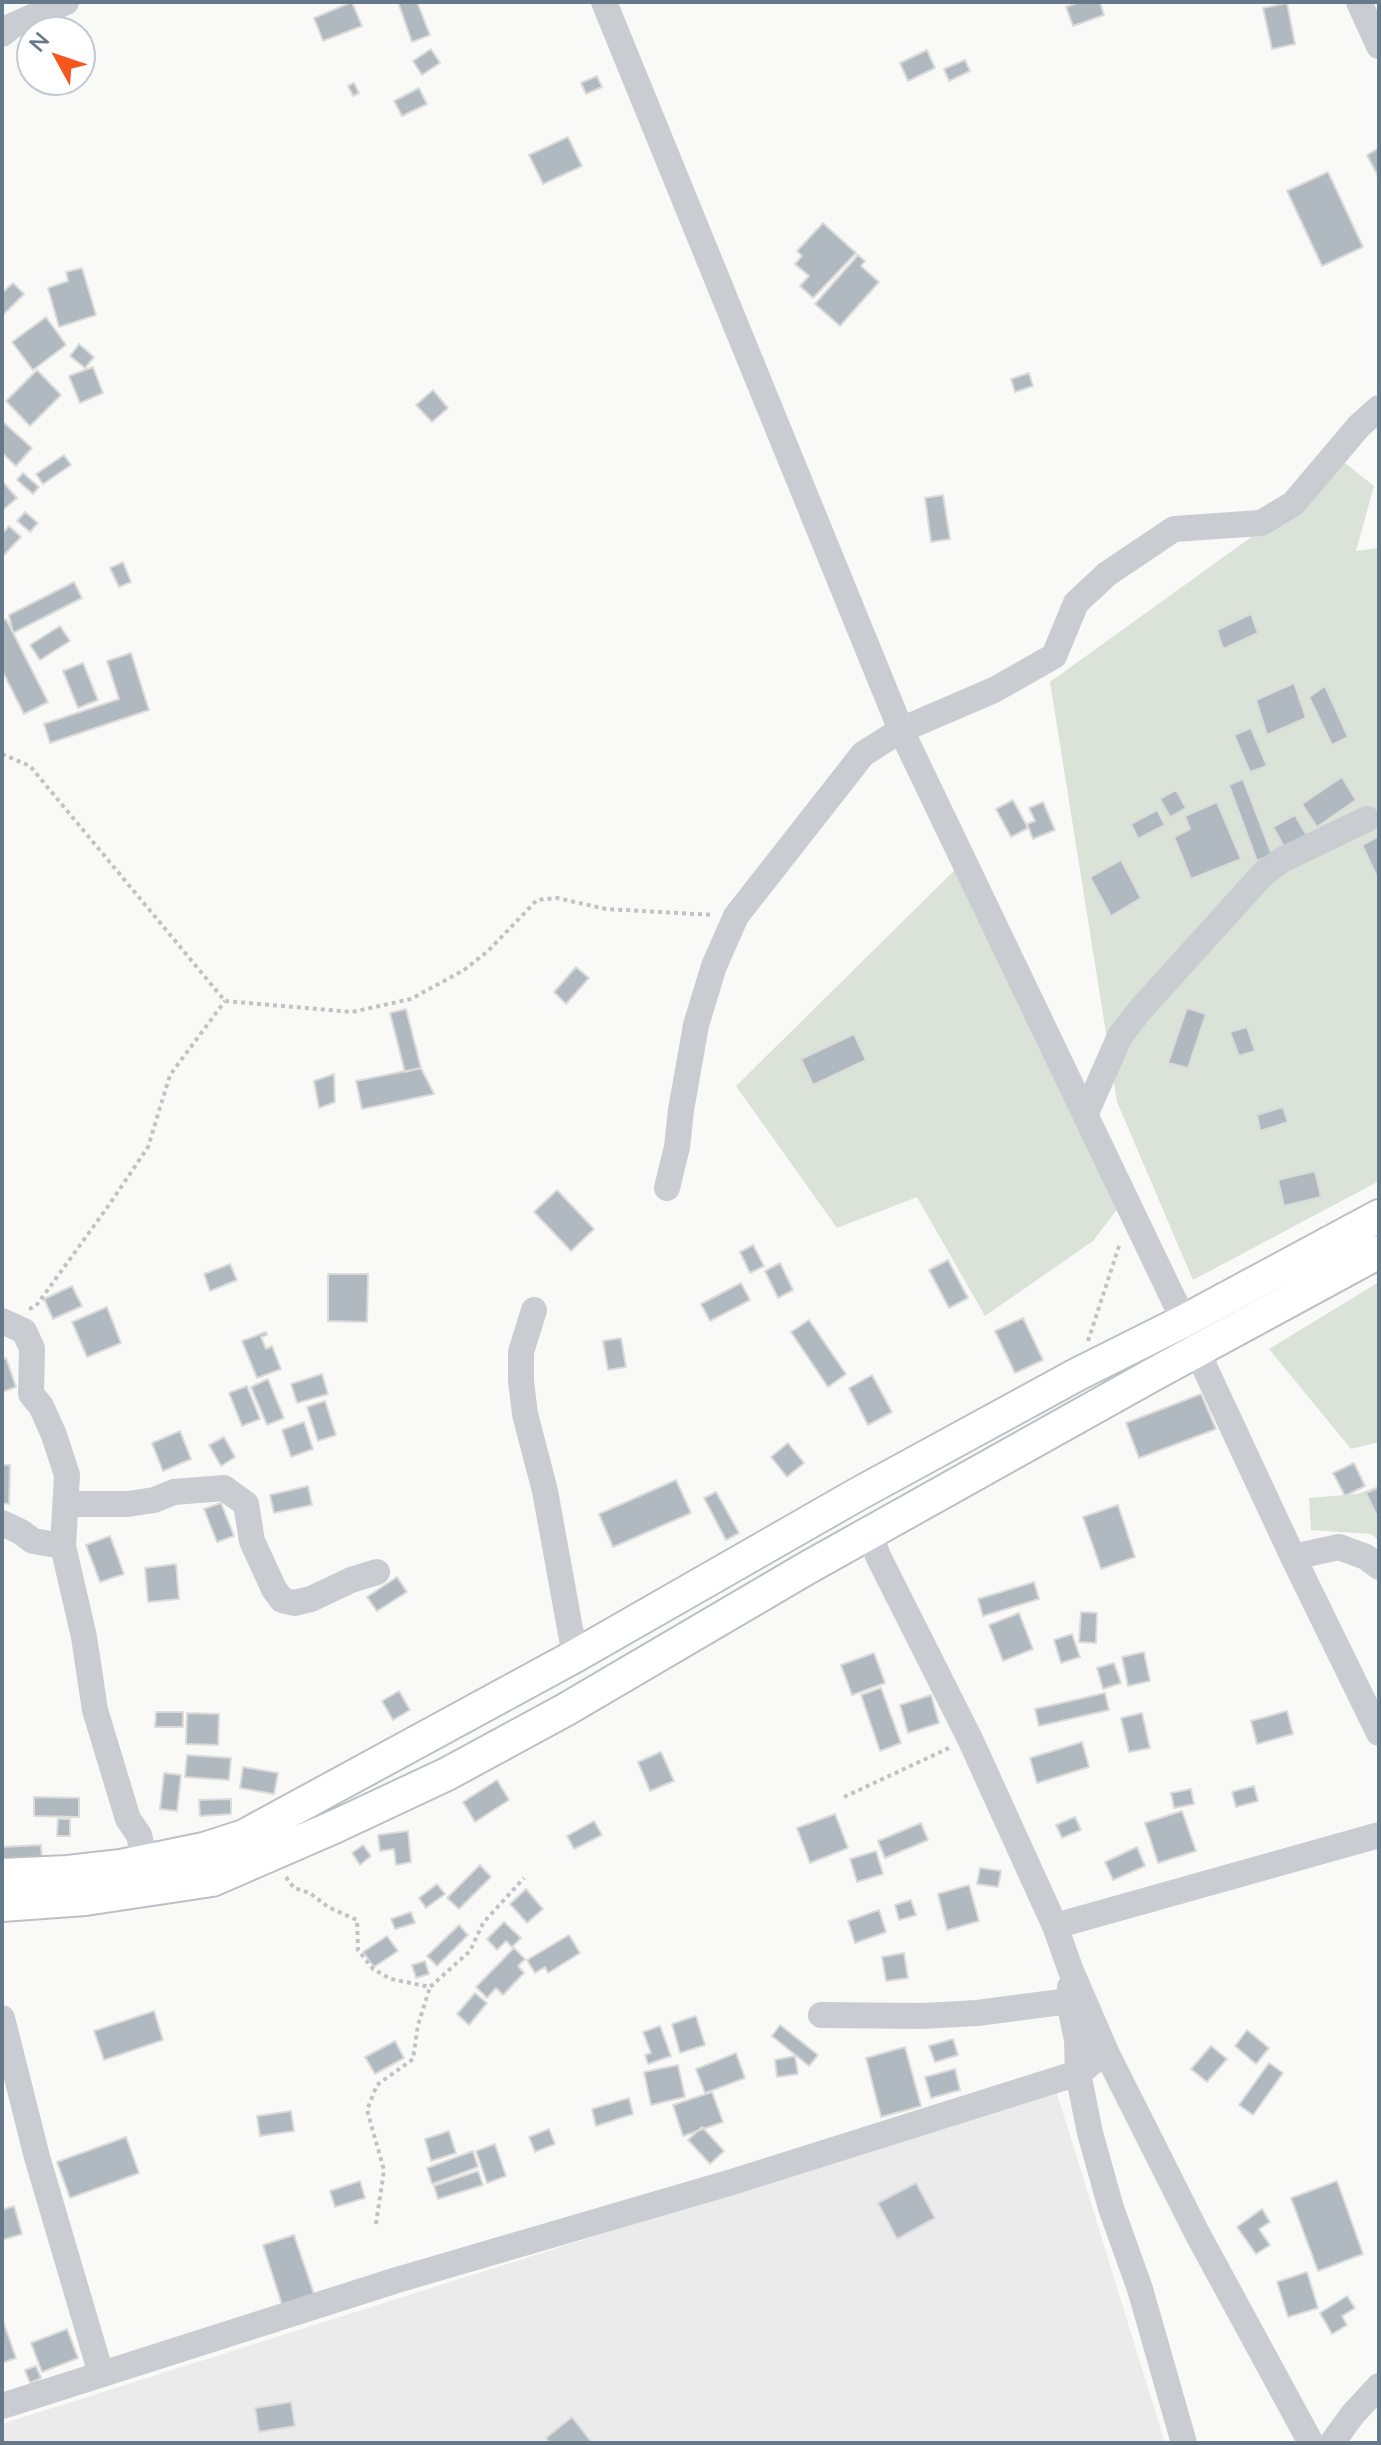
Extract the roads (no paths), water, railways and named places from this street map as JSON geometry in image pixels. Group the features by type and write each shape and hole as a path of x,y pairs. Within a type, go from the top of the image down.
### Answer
{"main road":[{"path":"2,1875 68,1872 145,1861 204,1849 244,1836 575,1656 858,1494 1379,1216"},
{"path":"2,1905 85,1899 212,1880 447,1774 552,1717 870,1533 1379,1252"}],"street":[{"path":"2,34 12,26 66,2"},
{"path":"604,2 901,730 1184,1321"},
{"path":"1359,2 1379,46"},
{"path":"667,1188 677,1147 696,1025 714,966 736,916 863,754 901,730 994,690 1054,656 1076,603 1107,574 1174,529 1261,523 1293,504 1359,426 1379,408"},
{"path":"1086,1113 1120,1036 1263,874 1282,860 1367,819"},
{"path":"534,1310 521,1352 521,1381 525,1414 545,1491 575,1656"},
{"path":"3,1321 24,1331 32,1348 31,1394 41,1406 54,1435 67,1475 63,1546 84,1637 95,1710 128,1819 139,1835 145,1861"},
{"path":"1197,1351 1379,1733"},
{"path":"66,1504 128,1504 154,1500 174,1492 224,1488 246,1504 252,1541 282,1600 294,1603 311,1599 351,1580 377,1572"},
{"path":"2,1523 33,1541 63,1546"},
{"path":"870,1533 878,1556 970,1739 1055,1926 1106,2052 1197,2233 1311,2443"},
{"path":"1293,1557 1339,1547 1366,1557 1379,1567"},
{"path":"1055,1926 1379,1835"},
{"path":"1071,1971 1069,2001 1077,2040 1078,2073 1090,2133 1111,2208 1140,2289 1184,2443"},
{"path":"821,2015 977,2013 1069,2001"},
{"path":"2,2018 37,2157 101,2374"},
{"path":"2,2406 397,2280 732,2182 1078,2073 1106,2052"},
{"path":"1332,2443 1379,2386"}]}
